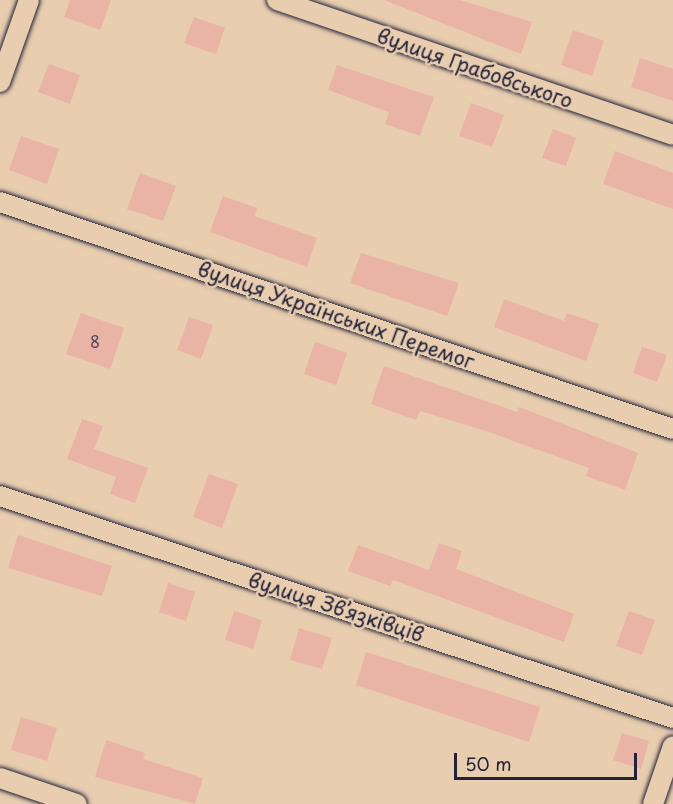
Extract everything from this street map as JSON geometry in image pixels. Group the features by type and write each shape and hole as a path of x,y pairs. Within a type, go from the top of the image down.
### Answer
{"street":[{"path":"0,82 29,0"},
{"name":"вулиця Грабовського","path":"277,0 673,135"},
{"name":"вулиця Українських Перемог","path":"0,202 673,429"},
{"name":"вулиця Звʼязківців","path":"0,496 673,718"},
{"path":"653,804 673,746"},
{"path":"0,778 77,804"}],"building":[{"path":"70,0 111,0 100,30 64,17"},
{"path":"384,0 460,0 532,22 521,54"},
{"path":"194,17 225,28 216,54 184,43"},
{"path":"573,30 604,41 592,76 561,65"},
{"path":"640,58 673,69 673,101 631,87"},
{"path":"49,64 80,75 70,104 38,92"},
{"path":"337,65 434,97 420,136 385,124 389,112 328,90"},
{"path":"471,103 504,115 492,147 459,136"},
{"path":"553,129 576,138 566,166 542,158"},
{"path":"21,136 59,149 47,184 9,170"},
{"path":"615,151 673,173 673,209 603,184"},
{"path":"140,173 176,186 163,221 127,209"},
{"path":"223,196 257,208 255,216 317,238 307,267 210,232"},
{"path":"361,253 459,283 447,316 350,283"},
{"path":"504,299 564,321 567,313 599,324 586,361 494,327"},
{"path":"81,313 124,328 110,369 66,354"},
{"path":"189,317 213,325 201,359 177,350"},
{"path":"315,342 347,353 336,385 304,374"},
{"path":"642,347 667,355 657,382 633,373"},
{"path":"384,366 517,412 519,407 638,453 625,490 586,476 589,468 486,431 420,411 416,420 371,404"},
{"path":"82,419 103,426 94,449 148,468 135,503 110,494 116,477 67,459"},
{"path":"209,474 238,484 222,528 193,517"},
{"path":"18,535 112,566 102,596 8,568"},
{"path":"439,543 462,551 456,569 574,614 564,642 393,580 390,586 348,571 358,545 429,570"},
{"path":"168,583 195,592 186,621 159,612"},
{"path":"234,611 262,620 253,649 225,640"},
{"path":"629,611 655,620 642,655 616,646"},
{"path":"299,628 332,638 322,669 290,660"},
{"path":"366,652 540,707 529,742 356,685"},
{"path":"21,717 57,728 47,761 11,750"},
{"path":"622,733 649,741 641,769 613,760"},
{"path":"106,740 145,753 143,759 203,778 195,804 95,777"}]}
